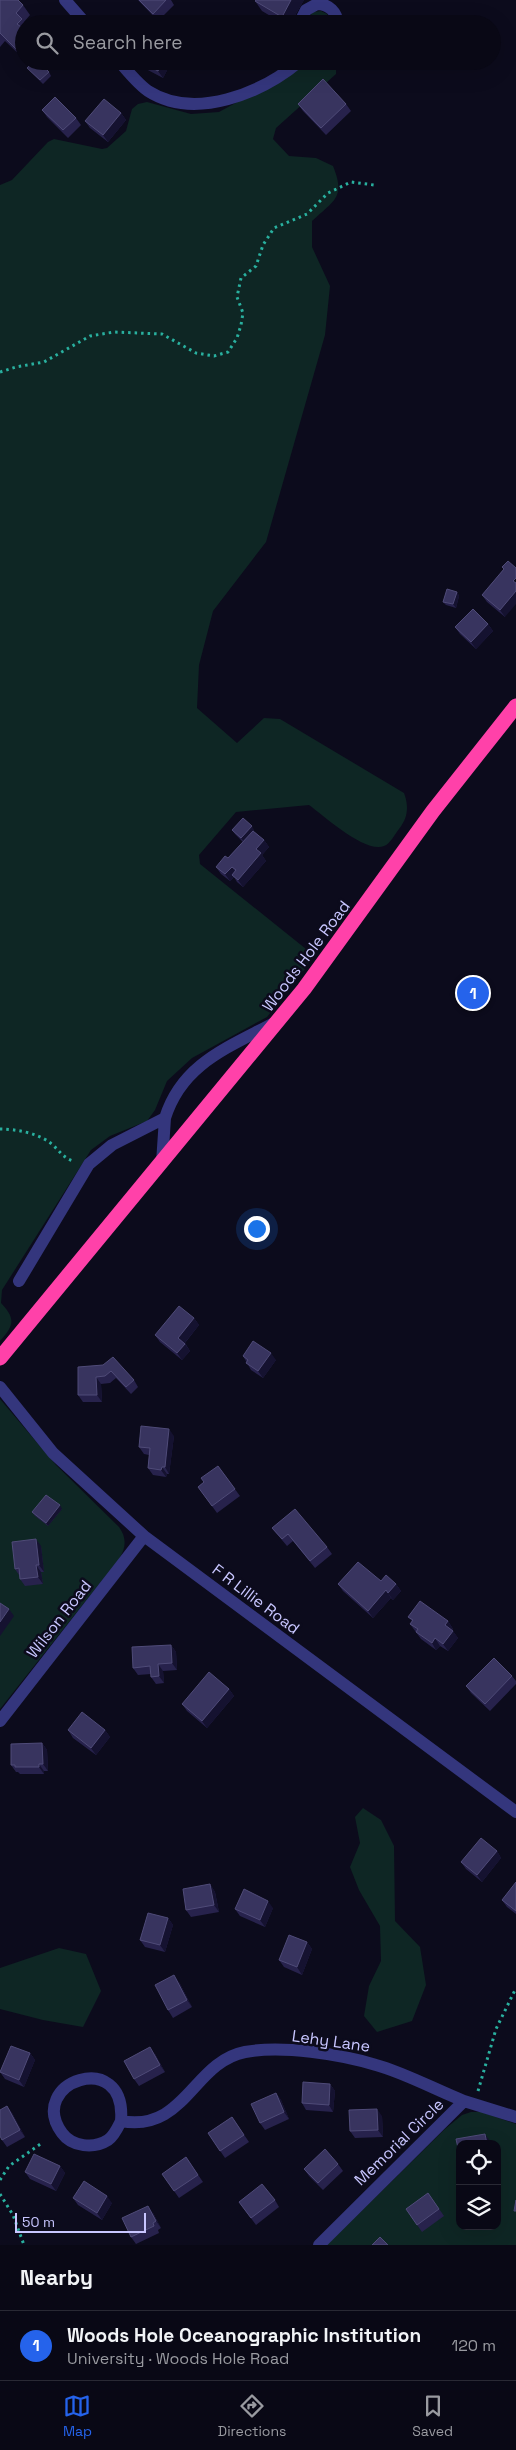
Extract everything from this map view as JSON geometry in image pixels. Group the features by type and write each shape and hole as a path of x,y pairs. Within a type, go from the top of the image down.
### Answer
{"highway":[{"name":"Woods Hole Road","path":"0,1358 280,1020 339,943 437,805 516,706"}],"street":[{"path":"64,0 78,15"},
{"path":"305,15 309,8 321,4 333,11 335,15"},
{"path":"127,70 138,83 150,92 176,102 202,104 215,102 250,90 277,78 288,70"},
{"path":"162,1163 165,1118 170,1101 182,1084 203,1062 280,1020"},
{"path":"20,1281 89,1164 112,1145 165,1118"},
{"name":"F R Lillie Road","path":"0,1387 53,1454 144,1536 516,1812"},
{"name":"Wilson Road","path":"0,1721 144,1536"},
{"name":"Lehy Lane","path":"121,2121 135,2124 148,2122 164,2116 226,2059 244,2052 299,2050 338,2056 378,2065 469,2102"},
{"path":"88,2077 100,2079 117,2093 122,2109 121,2121 108,2139 95,2144 84,2145 72,2142 64,2136 55,2119 54,2109 58,2095 68,2085 78,2080 88,2077"},
{"path":"469,2102 516,2116"},
{"name":"Memorial Circle","path":"319,2245 469,2102"}],"path":[{"path":"0,372 44,362 90,336 114,332 162,334 196,353 214,356 228,352 237,338 241,326 243,313 237,297 241,278 256,266 262,245 274,228 307,214 328,193 351,182 374,185"},
{"path":"0,1129 13,1129 48,1141 68,1160 89,1164"},
{"path":"469,2102 496,2029 516,1988"},
{"path":"0,2180 9,2166 42,2143"},
{"path":"0,2194 13,2215 24,2245"}],"green space":[{"path":"321,11 328,15 310,15 313,12"},
{"path":"296,70 336,70 336,74 276,128 273,139 289,156 316,158 333,166 337,177 338,192 336,198 312,221 312,247 330,286 325,335 266,542 213,611 199,665 197,708 237,743 264,718 280,719 404,793 407,803 406,816 392,839 384,846 376,847 367,845 345,833 309,805 236,812 199,855 200,864 306,949 310,957 308,965 267,1017 192,1058 167,1081 155,1110 147,1121 110,1136 91,1150 2,1290 1,1303 9,1313 11,1322 8,1331 0,1341 0,185 12,180 48,142 54,139 102,149 107,148 126,131 132,109 138,104 147,102 191,114 219,112"},
{"path":"0,1399 56,1465 119,1527 125,1543 119,1559 0,1709"},
{"path":"363,1808 381,1820 394,1846 395,1921 420,1947 426,1985 412,2021 377,2032 364,2016 369,1986 381,1961 380,1926 359,1890 350,1867 360,1843 355,1817"},
{"path":"59,1948 86,1954 101,1991 83,2027 43,2020 0,2009 0,1968"},
{"path":"471,2112 482,2112 516,2124 516,2245 327,2245 445,2129 462,2115"}],"building":[{"path":"0,0 18,0 23,5 16,13 18,15 15,15 15,48 0,33"},
{"path":"139,0 166,0 153,14"},
{"path":"291,0 283,15 279,15 255,1"},
{"path":"29,70 47,70 49,72 40,80"},
{"path":"323,79 346,104 321,128 298,104"},
{"path":"55,97 76,118 63,130 42,110"},
{"path":"104,99 121,113 103,135 85,121"},
{"path":"508,561 516,568 516,578 513,581 516,583 516,591 500,610 482,595 504,569 502,567"},
{"path":"447,589 457,592 453,604 443,602"},
{"path":"473,609 488,624 471,642 455,627"},
{"path":"243,818 252,826 241,838 232,830"},
{"path":"253,831 264,840 256,849 261,853 238,880 232,875 236,870 232,867 225,874 216,867 225,856 228,858"},
{"path":"179,1306 194,1318 178,1338 185,1344 177,1353 155,1335"},
{"path":"253,1341 271,1353 258,1371 246,1363 248,1360 243,1356"},
{"path":"113,1357 134,1380 126,1387 111,1371 105,1376 96,1377 97,1395 78,1395 78,1367 103,1365"},
{"path":"141,1426 169,1429 165,1467 162,1467 161,1470 148,1468 150,1448 139,1447"},
{"path":"218,1466 235,1489 212,1506 198,1487 204,1482 201,1478"},
{"path":"46,1495 60,1505 46,1523 32,1512"},
{"path":"295,1509 327,1547 310,1561 288,1534 282,1539 272,1528"},
{"path":"36,1539 39,1565 36,1565 38,1577 20,1579 19,1568 15,1569 12,1542"},
{"path":"358,1562 381,1581 386,1575 396,1584 388,1593 386,1590 368,1611 338,1584"},
{"path":"420,1601 448,1621 445,1625 453,1631 443,1644 435,1638 432,1643 416,1632 418,1629 410,1624 413,1620 408,1617"},
{"path":"0,1603 9,1609 0,1622"},
{"path":"171,1645 172,1663 158,1664 159,1676 151,1677 150,1666 133,1668 132,1647"},
{"path":"494,1658 512,1676 485,1704 466,1686"},
{"path":"209,1672 229,1689 202,1721 182,1704"},
{"path":"82,1712 105,1730 91,1748 68,1730"},
{"path":"42,1743 43,1764 39,1764 39,1767 15,1767 15,1765 11,1765 11,1744"},
{"path":"481,1838 497,1851 477,1875 461,1862"},
{"path":"516,1882 516,1911 502,1900"},
{"path":"210,1884 214,1905 186,1910 183,1889"},
{"path":"244,1889 268,1901 260,1920 235,1909"},
{"path":"148,1913 168,1918 160,1945 140,1940"},
{"path":"289,1935 307,1942 297,1967 279,1960"},
{"path":"174,1975 187,2000 168,2010 155,1985"},
{"path":"11,2046 30,2053 19,2080 0,2072"},
{"path":"150,2047 160,2065 134,2079 124,2061"},
{"path":"303,2082 330,2084 329,2105 302,2103"},
{"path":"276,2093 284,2112 260,2123 251,2104"},
{"path":"7,2106 20,2130 2,2140 0,2136 0,2110"},
{"path":"377,2109 378,2130 350,2131 349,2110"},
{"path":"232,2117 244,2135 220,2151 208,2133"},
{"path":"485,2134 486,2140 456,2140"},
{"path":"325,2149 338,2164 318,2183 304,2169"},
{"path":"34,2154 60,2166 51,2184 25,2172"},
{"path":"186,2157 198,2175 174,2191 162,2174"},
{"path":"84,2181 107,2196 97,2213 73,2198"},
{"path":"262,2184 275,2200 251,2218 239,2202"},
{"path":"428,2193 439,2209 417,2225 406,2209"},
{"path":"148,2206 156,2221 153,2223 154,2226 131,2237 122,2218"},
{"path":"380,2237 388,2245 372,2245"}],"place":[{"name":"Woods Hole Oceanographic Institution","path":"473,993"}]}
